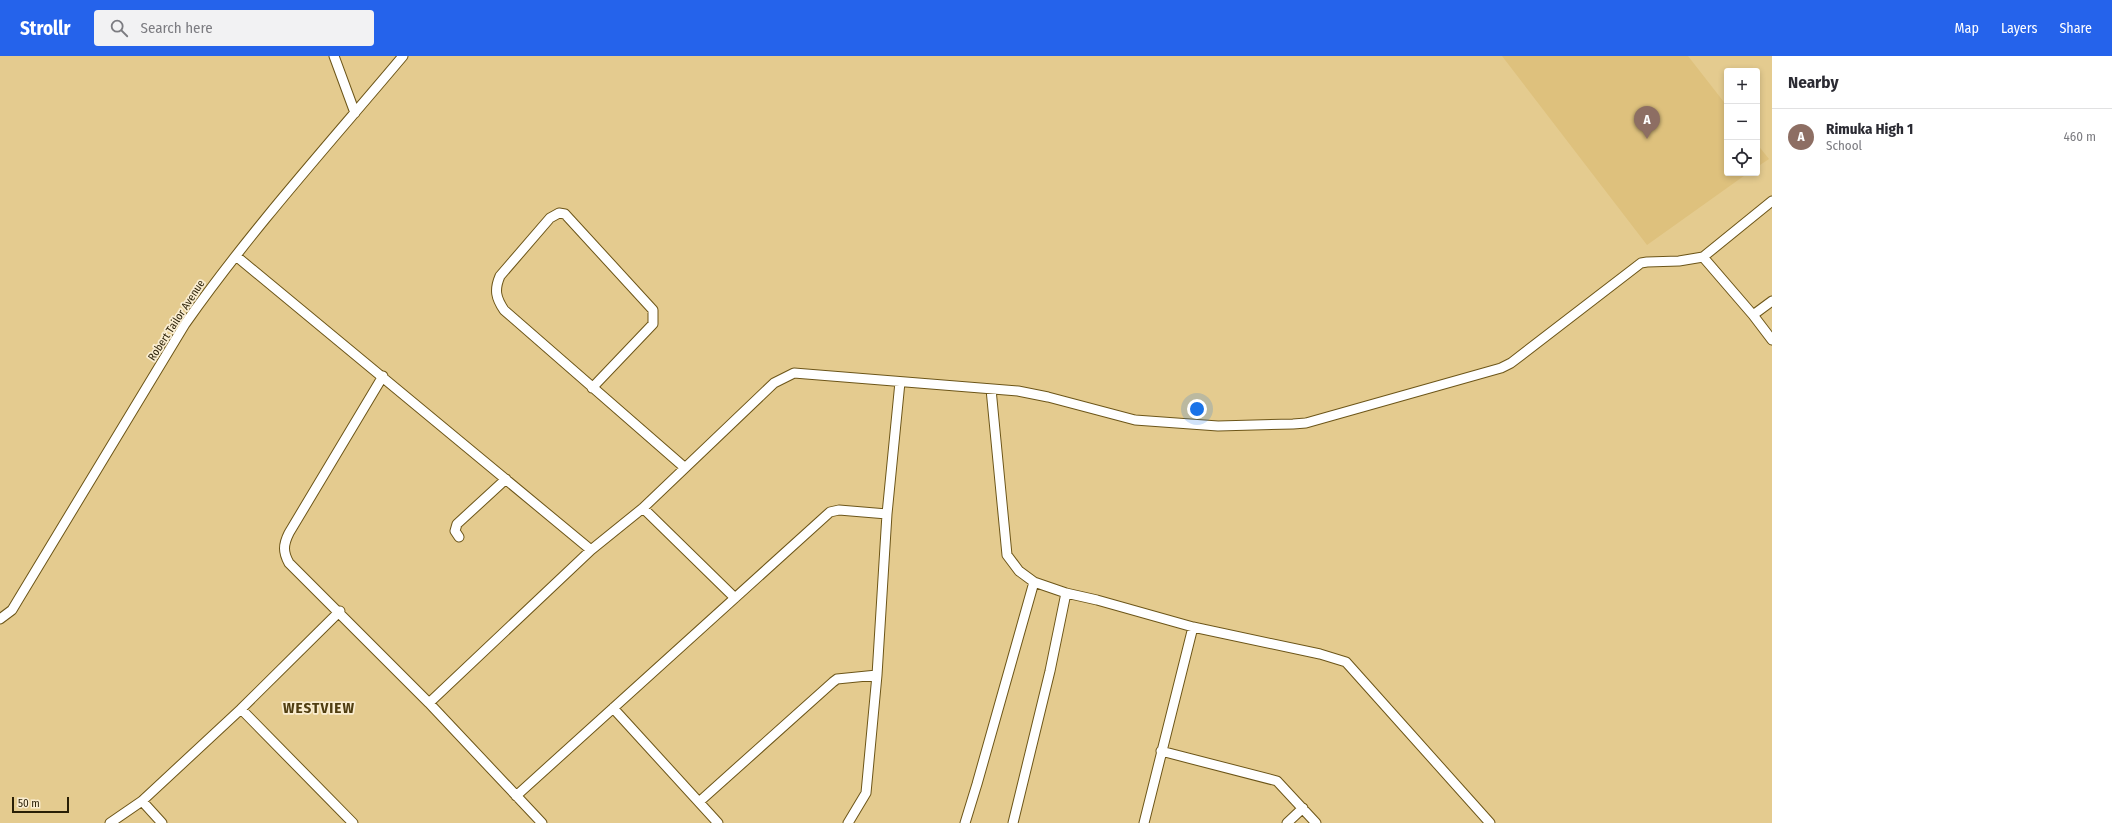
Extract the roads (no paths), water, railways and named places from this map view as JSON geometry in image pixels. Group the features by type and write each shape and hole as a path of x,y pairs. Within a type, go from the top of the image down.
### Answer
{"street":[{"path":"334,56 355,113"},
{"name":"Robert Tailor Avenue","path":"0,619 12,610 186,324 236,256 403,56"},
{"path":"429,703 591,550 642,508 774,383 785,376 794,373 1018,391 1048,397 1135,420 1218,426 1306,423 1501,368 1511,363 1641,264 1647,262 1679,261 1703,257 1772,201"},
{"path":"592,388 653,324 653,310 565,214 559,213 550,218 500,276 496,286 496,299 504,310 592,388 684,467"},
{"path":"236,256 384,376 591,550"},
{"path":"1703,257 1753,315 1772,340"},
{"path":"1753,315 1772,301"},
{"path":"384,376 285,542 283,553 289,563 340,612 429,703 542,823"},
{"path":"848,823 866,793 877,675 887,514 900,382"},
{"path":"991,389 1007,555 1016,567 1034,582 1066,593 1097,600 1193,627 1326,655 1346,662 1490,823"},
{"path":"459,537 455,531 457,524 506,479"},
{"path":"642,508 735,598"},
{"path":"516,796 830,512 839,510 887,514"},
{"path":"965,823 1034,582"},
{"path":"1013,823 1050,671 1066,593"},
{"path":"110,823 142,801 241,709 340,612"},
{"path":"1144,823 1193,627"},
{"path":"699,802 837,679 877,675"},
{"path":"614,708 718,823"},
{"path":"241,709 353,823"},
{"path":"1161,751 1271,778 1283,786 1316,823"},
{"path":"142,801 162,823"},
{"path":"1287,823 1303,808"}],"place":[{"name":"Rimuka High 1","path":"1647,139"}],"district":[{"name":"WESTVIEW","path":"319,708"}]}
